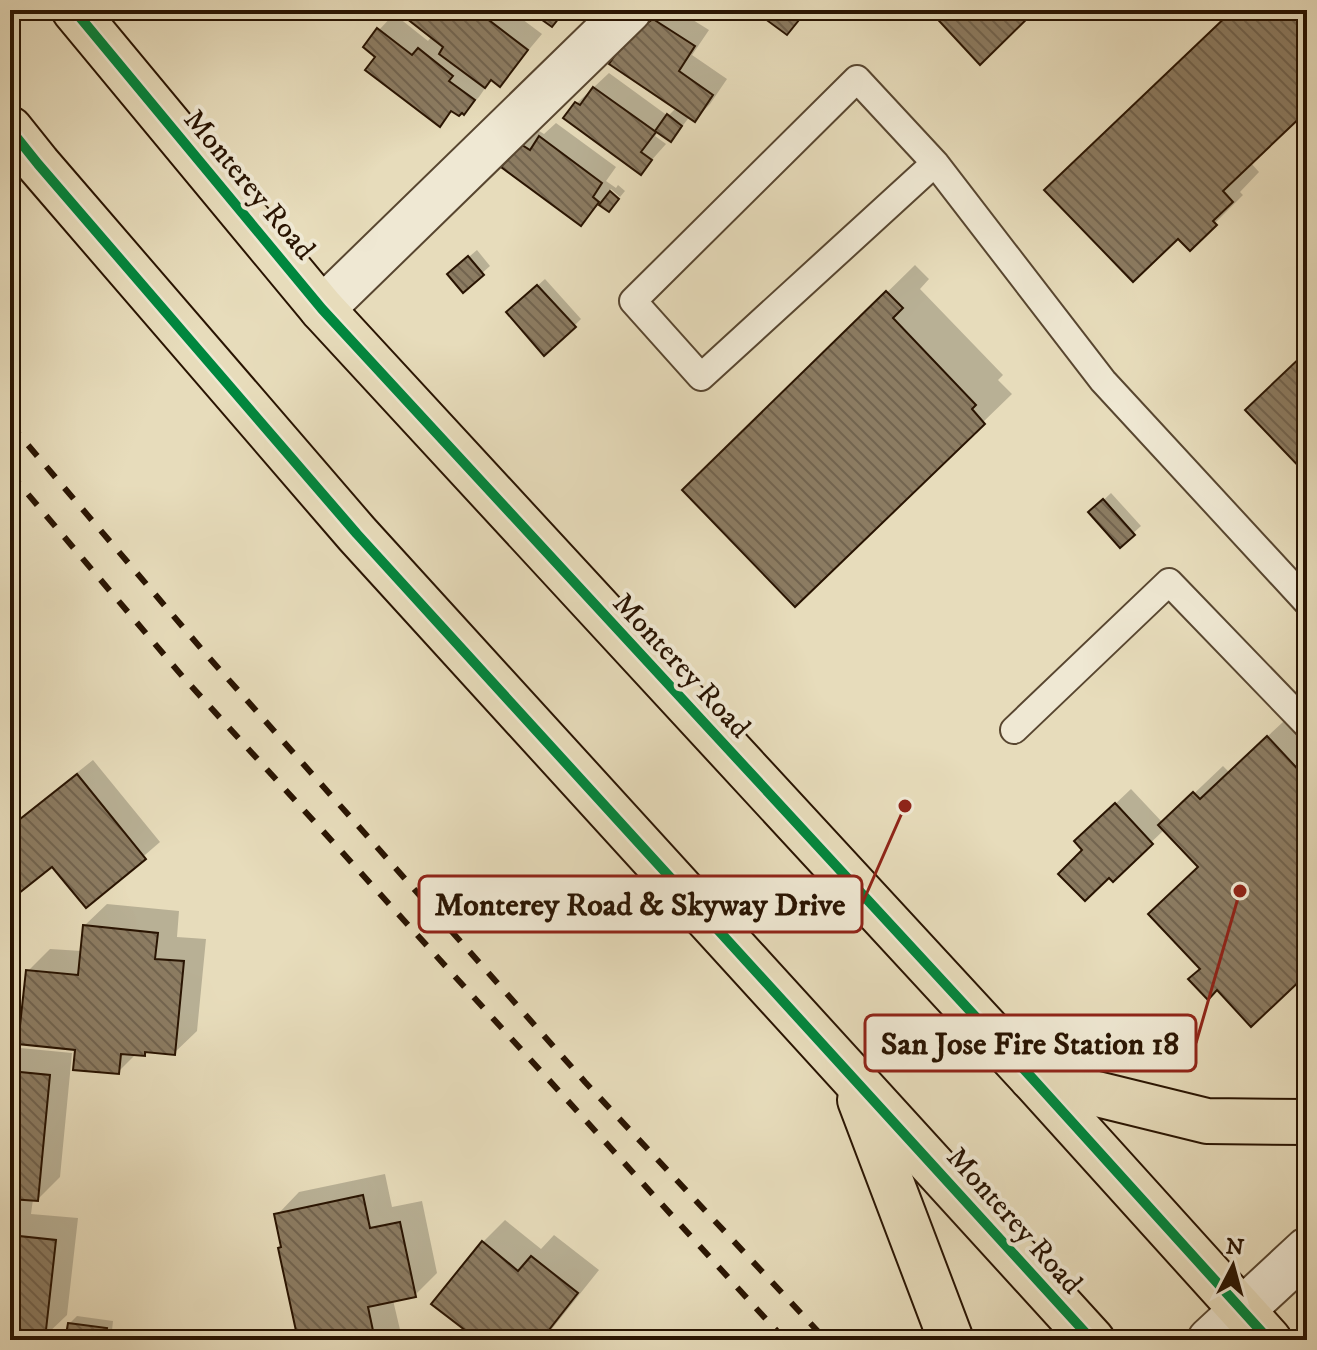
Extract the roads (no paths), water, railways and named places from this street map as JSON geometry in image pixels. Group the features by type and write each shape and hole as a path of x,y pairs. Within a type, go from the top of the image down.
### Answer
{"main road":[{"name":"Monterey Road","path":"74,10 322,309 1032,1078 1240,1330"},
{"name":"Monterey Road","path":"10,129 357,534 1092,1340"},
{"path":"850,1075 951,1340"},
{"path":"1032,1078 1207,1121 1307,1122"}],"street":[{"path":"322,309 629,10"},
{"path":"1240,1330 1307,1250"}],"lane":[{"path":"935,163 701,377 633,301 857,79 935,163 1103,381 1307,602"},
{"path":"1014,730 1169,582 1307,725"}],"railway":[{"path":"10,424 205,653 585,1082 826,1340"},
{"path":"10,473 183,677 785,1340"}],"place":[{"name":"Monterey Road & Skyway Drive","path":"905,806"},
{"name":"San Jose Fire Station 18","path":"1240,891"}]}
